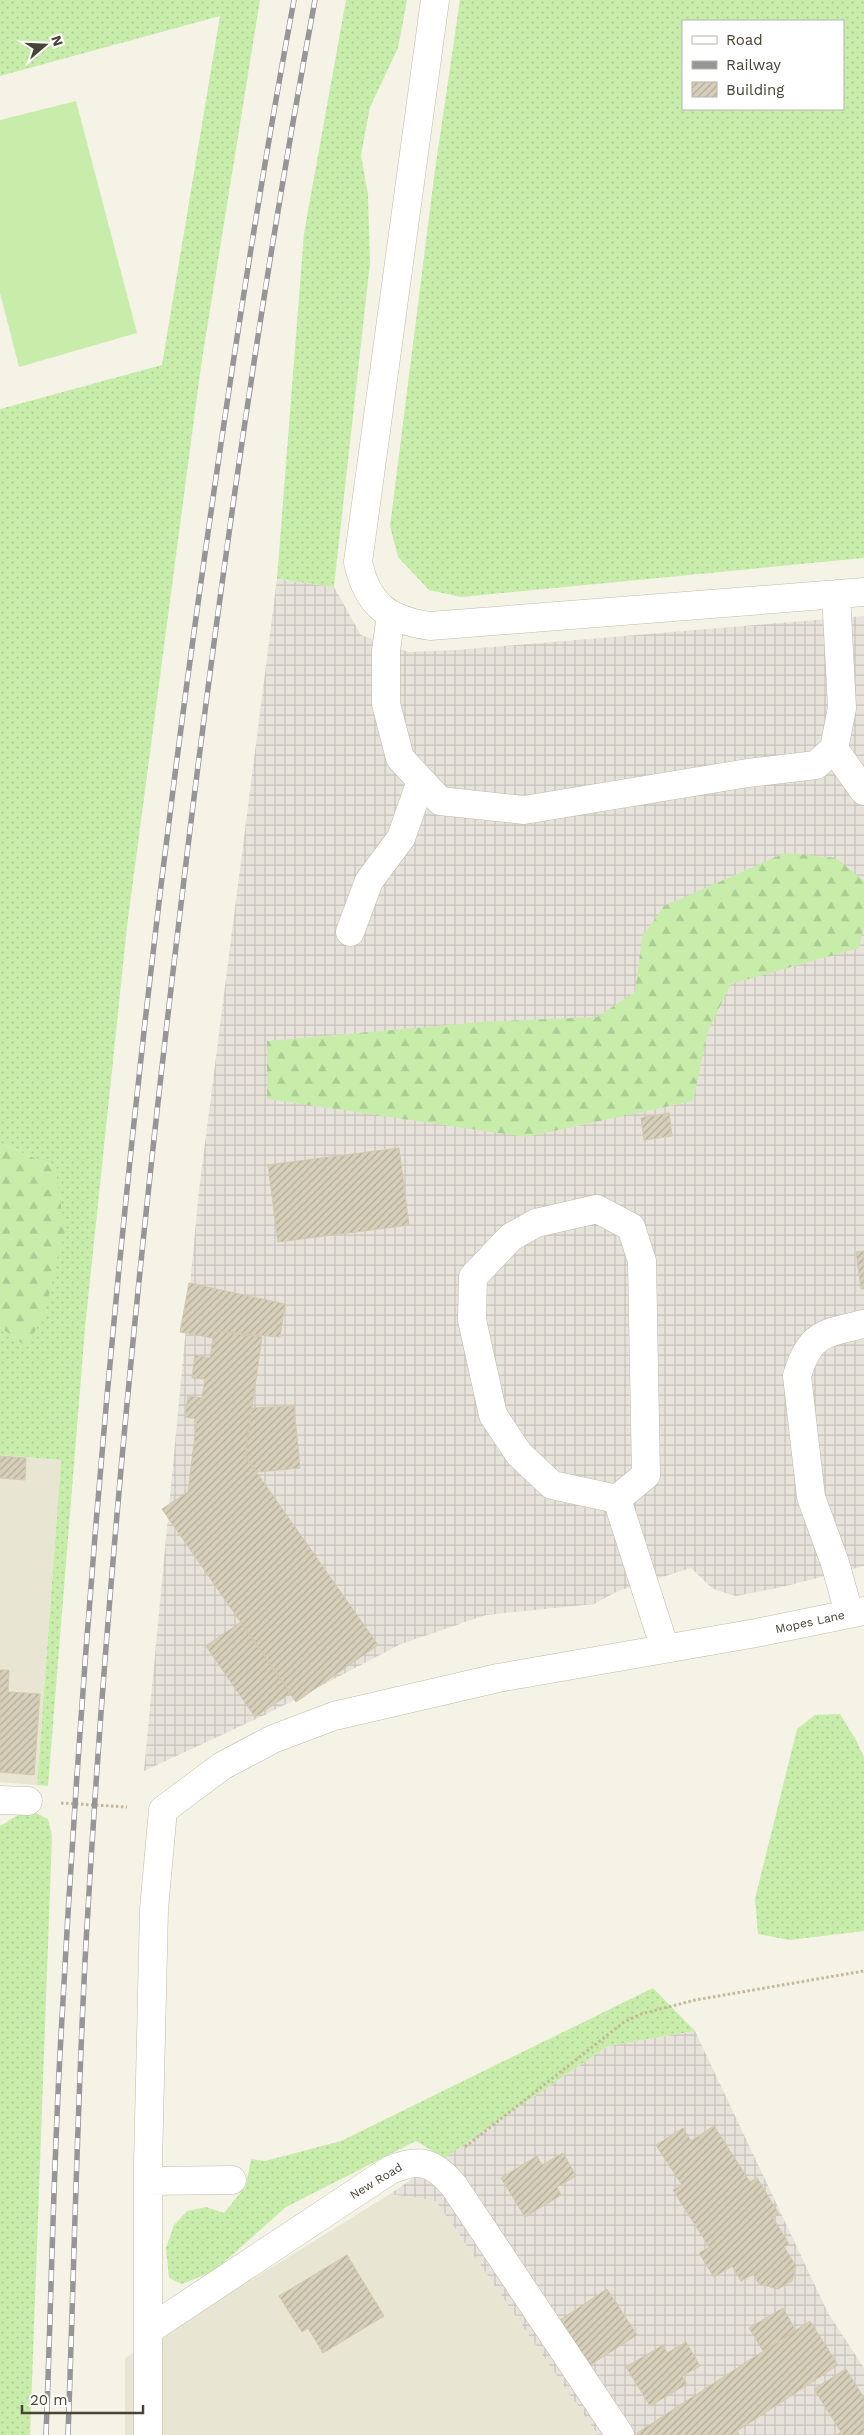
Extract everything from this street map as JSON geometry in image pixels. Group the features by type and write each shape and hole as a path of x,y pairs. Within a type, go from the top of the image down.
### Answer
{"street":[{"path":"435,0 358,562 363,583 374,600 391,614 410,623 430,626 864,592"},
{"path":"391,614 386,651 386,704 400,758 440,801 524,810 748,773 816,765 834,749 842,708 836,594"},
{"path":"834,749 864,791"},
{"path":"350,932 369,880 401,838 421,781"},
{"path":"597,1210 631,1227 642,1261 646,1475 618,1499 552,1485 519,1454 493,1416 472,1320 474,1277 512,1237 536,1223 597,1210"},
{"path":"857,1612 835,1563 811,1497 797,1376 802,1356 812,1343 827,1332 864,1324"},
{"path":"618,1499 666,1649"},
{"name":"Mopes Lane","path":"148,2181 154,1909 163,1810 222,1766 273,1739 334,1716 498,1678 756,1633 857,1612"},
{"path":"0,1800 28,1801"},
{"name":"New Road","path":"150,2329 390,2170 414,2162 423,2163 437,2170 454,2186 620,2435"},
{"path":"148,2435 150,2329 148,2181 232,2180"}],"path":[{"path":"28,1801 136,1808"},
{"path":"437,2170 624,2022 641,2014 696,2000 864,1971"}],"shaded area":[{"path":"277,579 334,587 361,635 409,652 456,650 864,616 864,1566 782,1587 736,1596 713,1589 691,1568 618,1591 594,1604 486,1615 401,1644 267,1714 144,1771 199,1190"},
{"path":"0,1455 61,1460 37,1785 0,1782"},
{"path":"695,2031 828,2313 864,2368 864,2435 598,2435 436,2201 390,2194 608,2046"},
{"path":"390,2194 436,2201 598,2435 125,2435 125,2358"}],"green space":[{"path":"0,0 260,0 201,366 127,927 85,1328 48,1786 37,1785 61,1460 0,1455 0,1327 26,1346 55,1167 0,1143 0,409 162,365 220,16 0,76"},
{"path":"346,0 407,0 398,48 370,107 361,155 368,195 370,263 334,587 277,579 304,233"},
{"path":"460,0 864,0 864,558 461,597 429,590 398,557 390,526 435,170"},
{"path":"76,101 137,333 19,367 0,293 0,120"},
{"path":"785,853 836,858 864,881 864,926 859,948 731,984 708,1031 693,1101 526,1137 267,1099 267,1041 482,1022 597,1017 635,992 642,937 664,906"},
{"path":"0,1143 55,1167 65,1231 45,1311 27,1347 0,1327"},
{"path":"840,1714 864,1757 864,1931 789,1940 758,1934 755,1899 797,1729 815,1715"},
{"path":"28,1809 48,1819 52,1836 30,2435 0,2435 0,1826"},
{"path":"653,1988 695,2031 608,2046 444,2158 416,2141 286,2207 214,2271 182,2284 169,2278 166,2248 174,2225 187,2211 206,2207 224,2213 246,2186 251,2159 265,2161 341,2141"}],"building":[{"path":"669,1113 672,1136 644,1140 641,1118"},
{"path":"399,1148 409,1225 278,1242 268,1165"},
{"path":"864,1251 864,1289 861,1289 856,1252"},
{"path":"189,1283 285,1304 280,1337 214,1331 213,1338 180,1332"},
{"path":"214,1331 262,1337 245,1456 378,1645 296,1702 162,1509 188,1492 197,1419 185,1417 188,1396 202,1398 205,1379 192,1378 195,1355 210,1358"},
{"path":"294,1406 300,1468 257,1472 245,1456 252,1408"},
{"path":"0,1456 26,1458 25,1480 0,1478"},
{"path":"241,1622 291,1693 255,1717 206,1646"},
{"path":"0,1670 9,1670 8,1692 40,1694 34,1775 0,1772"},
{"path":"714,2126 750,2182 757,2178 779,2214 773,2218 789,2244 784,2247 796,2266 792,2281 778,2289 759,2284 753,2274 741,2281 732,2266 714,2277 699,2253 709,2247 673,2190 682,2185 656,2145 683,2128 691,2141"},
{"path":"563,2153 576,2176 557,2187 561,2195 525,2217 501,2178 537,2156 542,2165"},
{"path":"347,2255 384,2316 323,2353 308,2328 302,2332 279,2296"},
{"path":"607,2289 637,2335 590,2365 560,2320"},
{"path":"783,2308 796,2331 763,2351 749,2328"},
{"path":"810,2321 838,2365 737,2431 739,2435 638,2435 637,2433"},
{"path":"686,2342 700,2366 682,2376 687,2384 650,2406 626,2367 663,2345 667,2353"},
{"path":"846,2369 864,2398 864,2435 836,2435 841,2432 814,2389"}],"railway":[{"path":"46,2435 58,2102 83,1688 97,1506 132,1141 175,777 220,447 267,149 294,0"},
{"path":"68,2435 86,1943 113,1565 136,1314 162,1063 222,585 274,234 315,0"}]}
